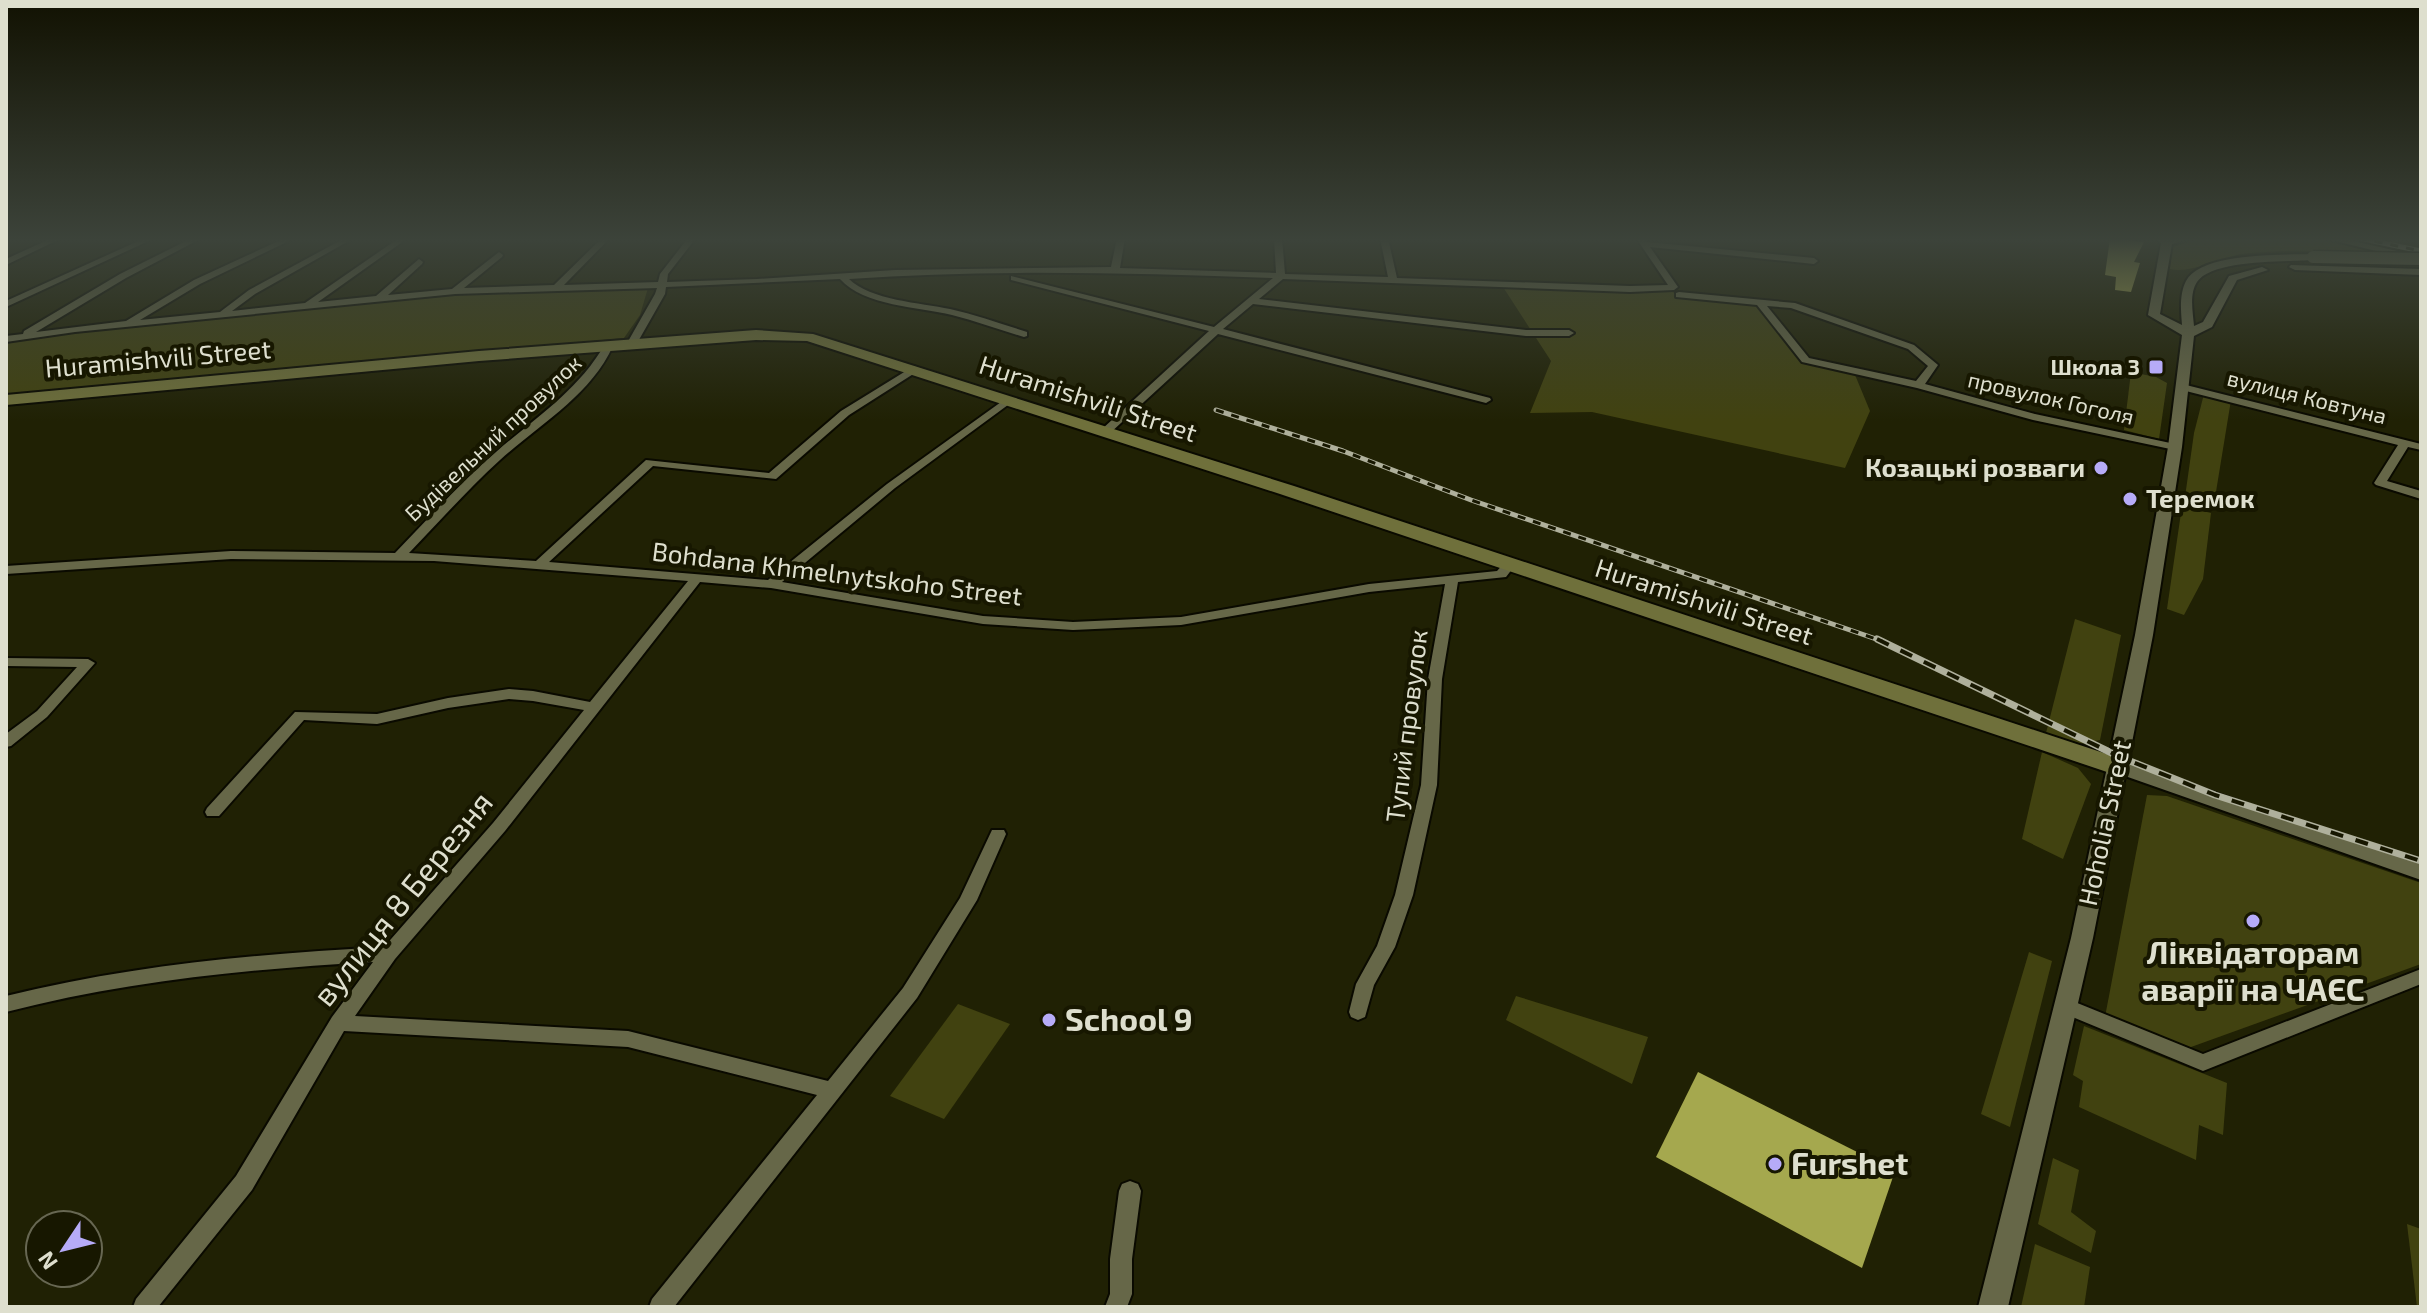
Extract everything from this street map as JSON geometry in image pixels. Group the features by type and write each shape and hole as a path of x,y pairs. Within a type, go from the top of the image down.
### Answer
{"main road":[{"name":"Huramishvili Street","path":"6,400 608,346 796,335 914,369 2116,766"}],"street":[{"path":"25,336 85,299"},
{"path":"127,324 170,299"},
{"path":"220,314 241,299"},
{"path":"307,305 315,299"},
{"path":"6,339 375,299"},
{"path":"631,345 657,299"},
{"path":"893,299 1024,334"},
{"path":"1098,299 1486,400"},
{"name":"провулок Гоголя","path":"1734,299 1792,305 1911,347 1933,365 1919,385"},
{"path":"2156,299 2154,315 2187,327 2208,324 2223,299"},
{"name":"Hoholia Street","path":"1993,1307 2065,1006 2144,635 2175,447 2187,299"},
{"path":"2196,299 2221,303"},
{"path":"1105,432 1251,301 1515,332 1569,333"},
{"name":"провулок Гоголя","path":"1760,303 1806,360 1919,385 2033,417 2175,447"},
{"name":"Будівельний провулок","path":"399,556 487,465 578,388 600,364 608,346"},
{"path":"541,563 650,462 772,477 845,413 914,369"},
{"name":"вулиця Ковтуна","path":"2182,387 2421,447"},
{"path":"771,584 891,486 1008,400"},
{"path":"2405,442 2380,483 2421,495"},
{"name":"Bohdana Khmelnytskoho Street","path":"6,570 231,555 399,556 541,563 771,584 983,620 1073,626 1181,621 1369,588 1501,574 1510,564"},
{"name":"вулиця 8 Березня","path":"144,1307 244,1183 339,1023 389,954 595,708 697,578"},
{"name":"Тупий провулок","path":"1358,1012 1365,984 1386,947 1404,895 1429,785 1435,679 1452,580"},
{"path":"6,662 88,663 42,714 6,742"},
{"path":"213,812 300,715 377,719 448,703 509,694 595,708"},
{"path":"2116,766 2421,872"},
{"path":"660,1307 910,993 968,900 998,834"},
{"path":"6,1004 63,988 143,973 242,962 389,954"},
{"path":"2065,1006 2203,1063 2421,976"},
{"path":"339,1023 628,1039 832,1090"},
{"path":"1116,1307 1121,1294 1121,1259 1130,1191"}],"shaded area":[{"path":"394,299 645,299 640,315 624,338 6,395 6,341"},
{"path":"1511,299 1722,299 1760,303 1806,360 1853,370 1870,411 1845,468 1592,412 1530,413 1551,361"},
{"path":"2131,372 2156,377 2167,383 2159,439 2124,430"},
{"path":"2204,394 2231,400 2214,504 2185,497 2194,433"},
{"path":"2182,506 2211,513 2203,579 2184,615 2167,609"},
{"path":"2075,619 2121,635 2100,740 2073,745 2045,737"},
{"path":"2042,752 2078,768 2091,784 2063,859 2022,839"},
{"path":"2147,795 2167,796 2421,883 2421,964 2180,1051 2105,1017"},
{"path":"2029,952 2052,961 2010,1127 1981,1114"},
{"path":"1516,996 1648,1037 1632,1084 1506,1020"},
{"path":"958,1004 1010,1024 944,1119 890,1096"},
{"path":"2084,1026 2227,1083 2223,1135 2199,1125 2196,1160 2079,1107 2083,1081 2073,1075"},
{"path":"2053,1158 2079,1170 2071,1212 2096,1231 2091,1253 2038,1224"},
{"path":"2407,1224 2421,1229 2421,1307 2417,1307"},
{"path":"2035,1244 2090,1267 2084,1307 2021,1307"}],"building":[{"name":"Furshet","path":"1698,1072 1895,1171 1862,1268 1656,1157"}],"railway":[{"path":"1216,410 1343,451 1471,500 1879,640"},
{"path":"1879,640 2120,757 2215,795 2421,861"}],"place":[{"name":"Школа 3","path":"2156,367"},
{"name":"Козацькі розваги","path":"2101,468"},
{"name":"Теремок","path":"2130,499"},
{"name":"Ліквідаторам аварії на ЧАЄС","path":"2253,921"},
{"name":"School 9","path":"1049,1020"},
{"name":"Furshet","path":"1775,1164"}]}
